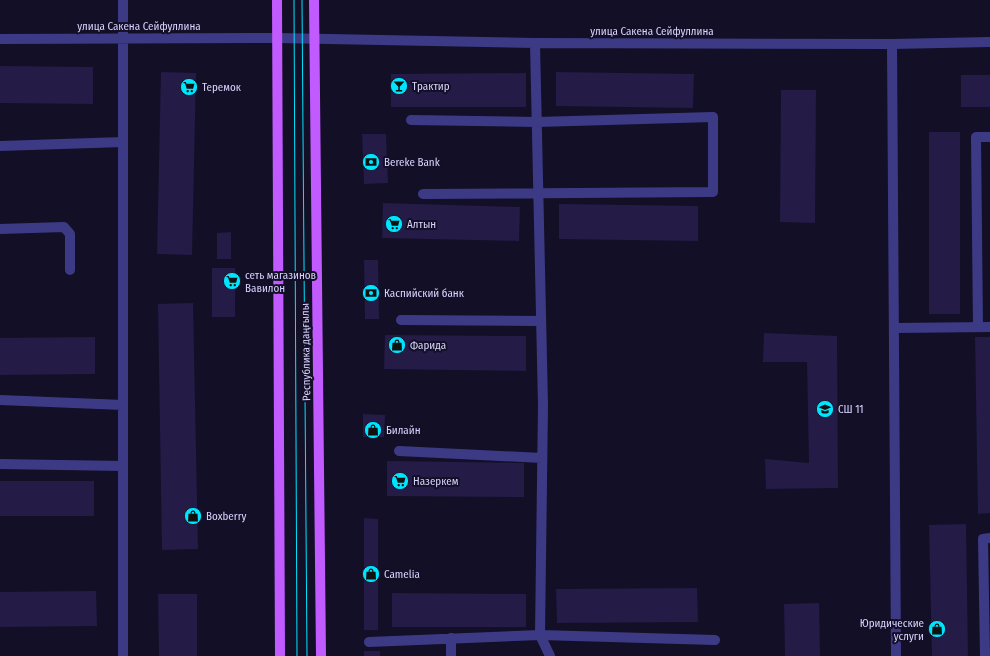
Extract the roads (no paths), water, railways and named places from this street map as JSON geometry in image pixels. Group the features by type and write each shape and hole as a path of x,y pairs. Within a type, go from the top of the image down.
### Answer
{"main road":[{"path":"277,0 280,656"},
{"name":"Республика даңғылы","path":"314,0 321,656"}],"street":[{"path":"123,0 123,656"},
{"name":"улица Сакена Сейфуллина","path":"0,39 277,38 535,43 892,44 990,42"},
{"path":"535,43 543,405 540,635 550,656"},
{"path":"892,44 896,656"},
{"path":"411,120 537,122 713,117 713,192 423,194"},
{"path":"978,327 976,137 990,137"},
{"path":"0,146 123,142"},
{"path":"0,228 64,227 70,234 70,270"},
{"path":"401,320 541,320"},
{"path":"894,328 990,327"},
{"path":"0,400 123,405"},
{"path":"399,451 542,458"},
{"path":"0,464 123,466"},
{"path":"985,656 987,644 983,539 990,538"},
{"path":"369,642 540,635 715,640"},
{"path":"451,638 451,656"}],"tram line":[{"path":"294,0 297,656"},
{"path":"302,0 307,656"}],"place":[{"name":"Трактир","path":"399,86"},
{"name":"Теремок","path":"189,87"},
{"name":"Bereke Bank","path":"371,162"},
{"name":"Алтын","path":"394,224"},
{"name":"сеть магазинов Вавилон","path":"232,281"},
{"name":"Каспийский банк","path":"371,293"},
{"name":"Фарида","path":"397,345"},
{"name":"СШ 11","path":"825,409"},
{"name":"Билайн","path":"373,430"},
{"name":"Назеркем","path":"400,481"},
{"name":"Boxberry","path":"193,516"},
{"name":"Camelia","path":"371,574"},
{"name":"Юридические услуги","path":"937,629"}]}
